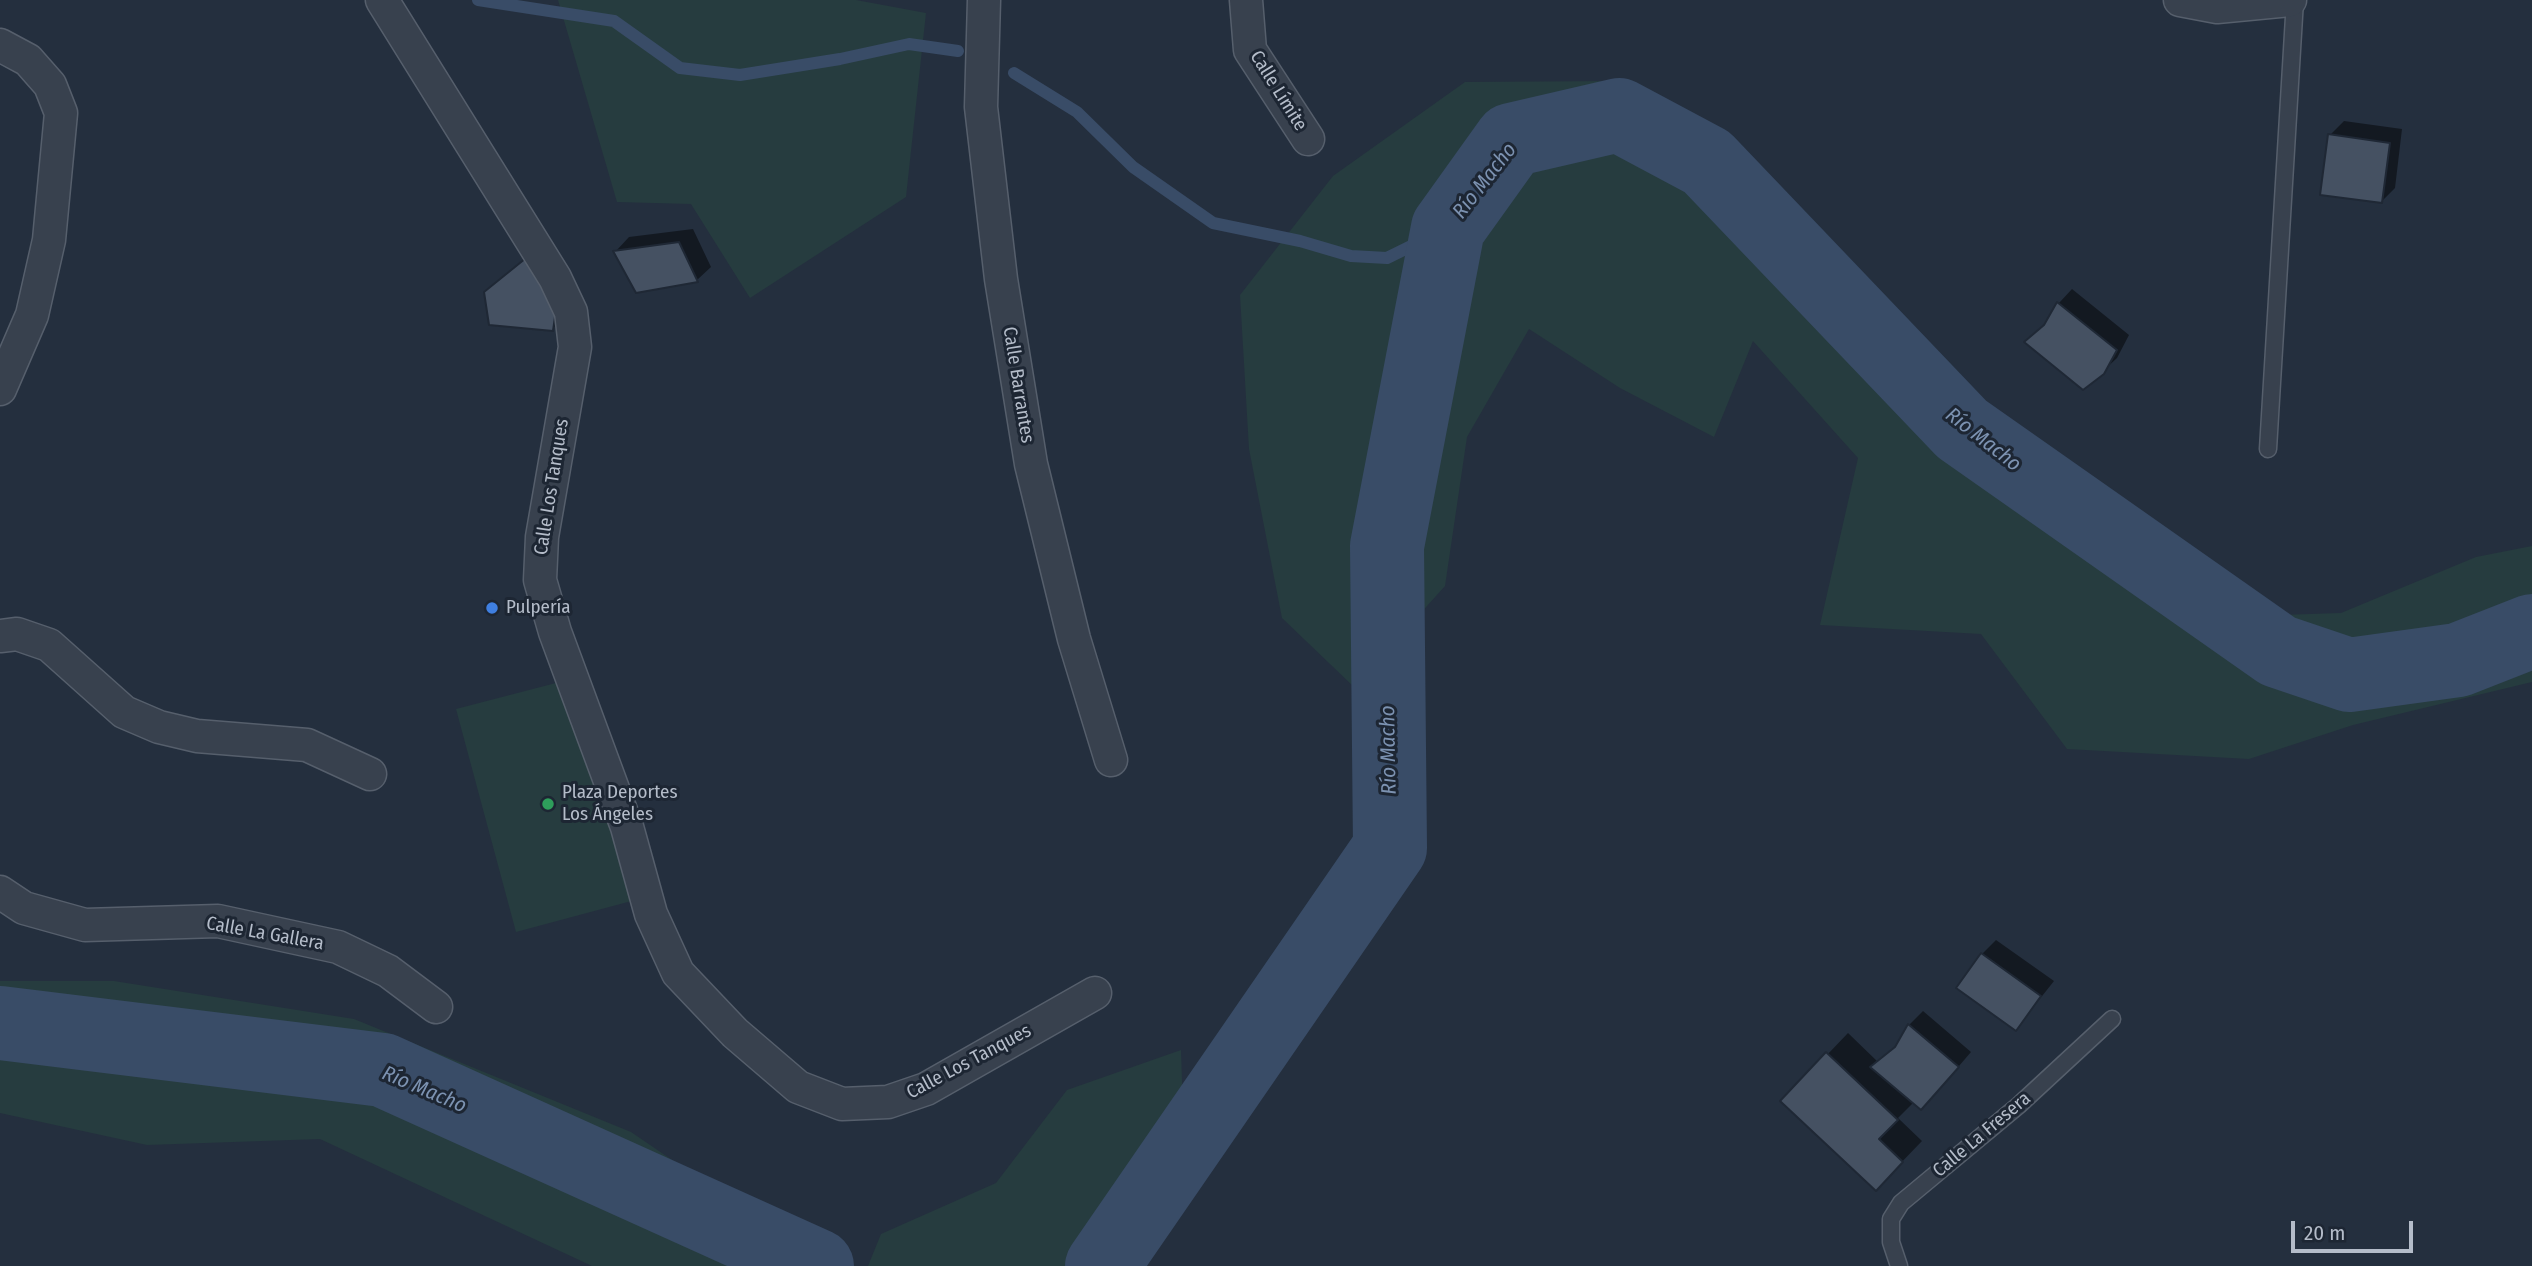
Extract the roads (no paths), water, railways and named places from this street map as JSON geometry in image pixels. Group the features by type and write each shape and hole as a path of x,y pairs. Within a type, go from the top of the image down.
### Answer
{"street":[{"name":"Calle Los Tanques","path":"382,0 555,278 571,312 575,348 542,537 540,580 555,632 628,827 651,914 678,973 735,1033 798,1087 842,1104 888,1102 926,1089 1095,993"},
{"name":"Calle Barrantes","path":"984,0 981,107 1001,279 1031,464 1074,639 1111,760"},
{"name":"Calle Límite","path":"1246,0 1250,50 1308,139"},
{"path":"2180,0 2217,7 2290,0"},
{"path":"0,45 28,60 50,85 61,113 49,240 32,315 0,389"},
{"path":"0,635 17,634 49,645 124,712 159,727 197,736 307,745 370,774"},
{"name":"Calle La Gallera","path":"0,892 24,908 85,925 218,921 338,947 388,971 436,1007"}],"lane":[{"path":"2268,449 2295,0"},
{"name":"Calle La Fresera","path":"1899,1266 1891,1242 1891,1219 1901,1203 2019,1105 2112,1019"}],"waterway":[{"path":"478,0 614,21 680,68 740,75 840,59 909,44 958,51"},
{"path":"1014,73 1077,112 1133,167 1213,223 1300,241 1351,256 1387,258 1448,228"},
{"name":"Río Macho","path":"1102,1266 1390,848 1387,546 1448,228 1511,140 1619,115 1707,162 1962,429 2278,651 2349,675 2458,660 2532,631"},
{"name":"Río Macho","path":"0,1023 383,1070 817,1266"}],"place":[{"name":"Pulpería","path":"492,608"},
{"name":"Plaza Deportes Los Ángeles","path":"548,804"}]}
